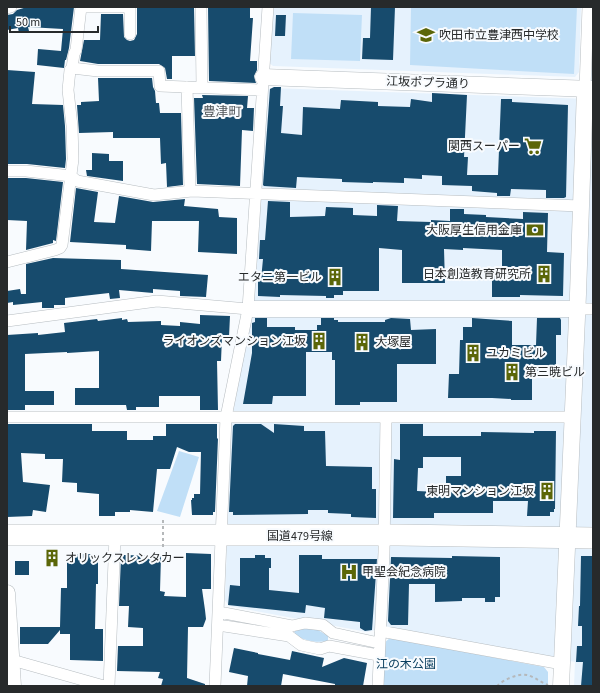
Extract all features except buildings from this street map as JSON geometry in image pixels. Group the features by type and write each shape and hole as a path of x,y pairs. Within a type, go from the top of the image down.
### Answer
{"highway":[{"name":"国道479号線","path":"7,535 593,538"}],"street":[{"path":"7,8 11,7"},
{"path":"7,262 60,248 62,245 73,159 72,126 68,90 70,70 72,68 76,50 83,7 129,7 130,34"},
{"path":"201,7 202,88"},
{"path":"215,686 226,417 248,309 268,7"},
{"path":"561,686 581,206 589,89 588,7"},
{"path":"72,68 98,71 159,71 160,86 202,88 262,83"},
{"name":"江坂ポプラ通り","path":"262,83 589,89"},
{"path":"187,87 190,191"},
{"path":"7,171 26,171 71,176 77,181 154,195 190,191 581,206"},
{"path":"7,320 157,301 248,309 593,309"},
{"path":"378,686 378,655 384,536 386,417"},
{"path":"7,418 573,417"},
{"path":"109,686 115,536"},
{"path":"7,593 13,686"},
{"path":"219,612 292,626 305,623 323,625 333,633 379,643"},
{"path":"218,624 289,636 301,645 320,649 329,646 378,655"},
{"path":"380,631 562,664"},
{"path":"12,660 104,686"}],"path":[{"path":"163,520 163,550"},
{"path":"497,686 503,680 526,675 551,686"}],"shaded area":[{"name":"吹田市立豊津西中学校","path":"273,7 581,7 579,72 575,77 273,66 269,63"},
{"path":"593,11 593,686 574,686 575,662 388,627 367,632 229,606 225,600 231,425 250,319 266,91 271,88 590,99"}],"green space":[{"path":"411,7 577,7 574,74 410,65"},
{"path":"293,13 362,15 360,61 291,59"},
{"path":"179,451 199,457 180,517 157,511"},
{"path":"306,628 318,630 328,636 328,641 311,641 294,635 295,630"},
{"name":"江の木公園","path":"390,638 544,667 548,672 548,686 382,686 384,643"}],"place":[{"name":"吹田市立豊津西中学校","path":"426,35"},
{"name":"関西スーパー","path":"533,146"},
{"name":"大阪厚生信用金庫","path":"535,230"},
{"name":"日本創造教育研究所","path":"544,274"},
{"name":"エタニ第一ビル","path":"335,277"},
{"name":"ライオンズマンション江坂","path":"319,341"},
{"name":"大塚屋","path":"362,342"},
{"name":"ユカミビル","path":"473,353"},
{"name":"第三暁ビル","path":"512,372"},
{"name":"東明マンション江坂","path":"547,491"},
{"name":"オリックスレンタカー","path":"52,558"},
{"name":"甲聖会紀念病院","path":"349,572"}],"district":[{"name":"豊津町","path":"222,112"}]}
